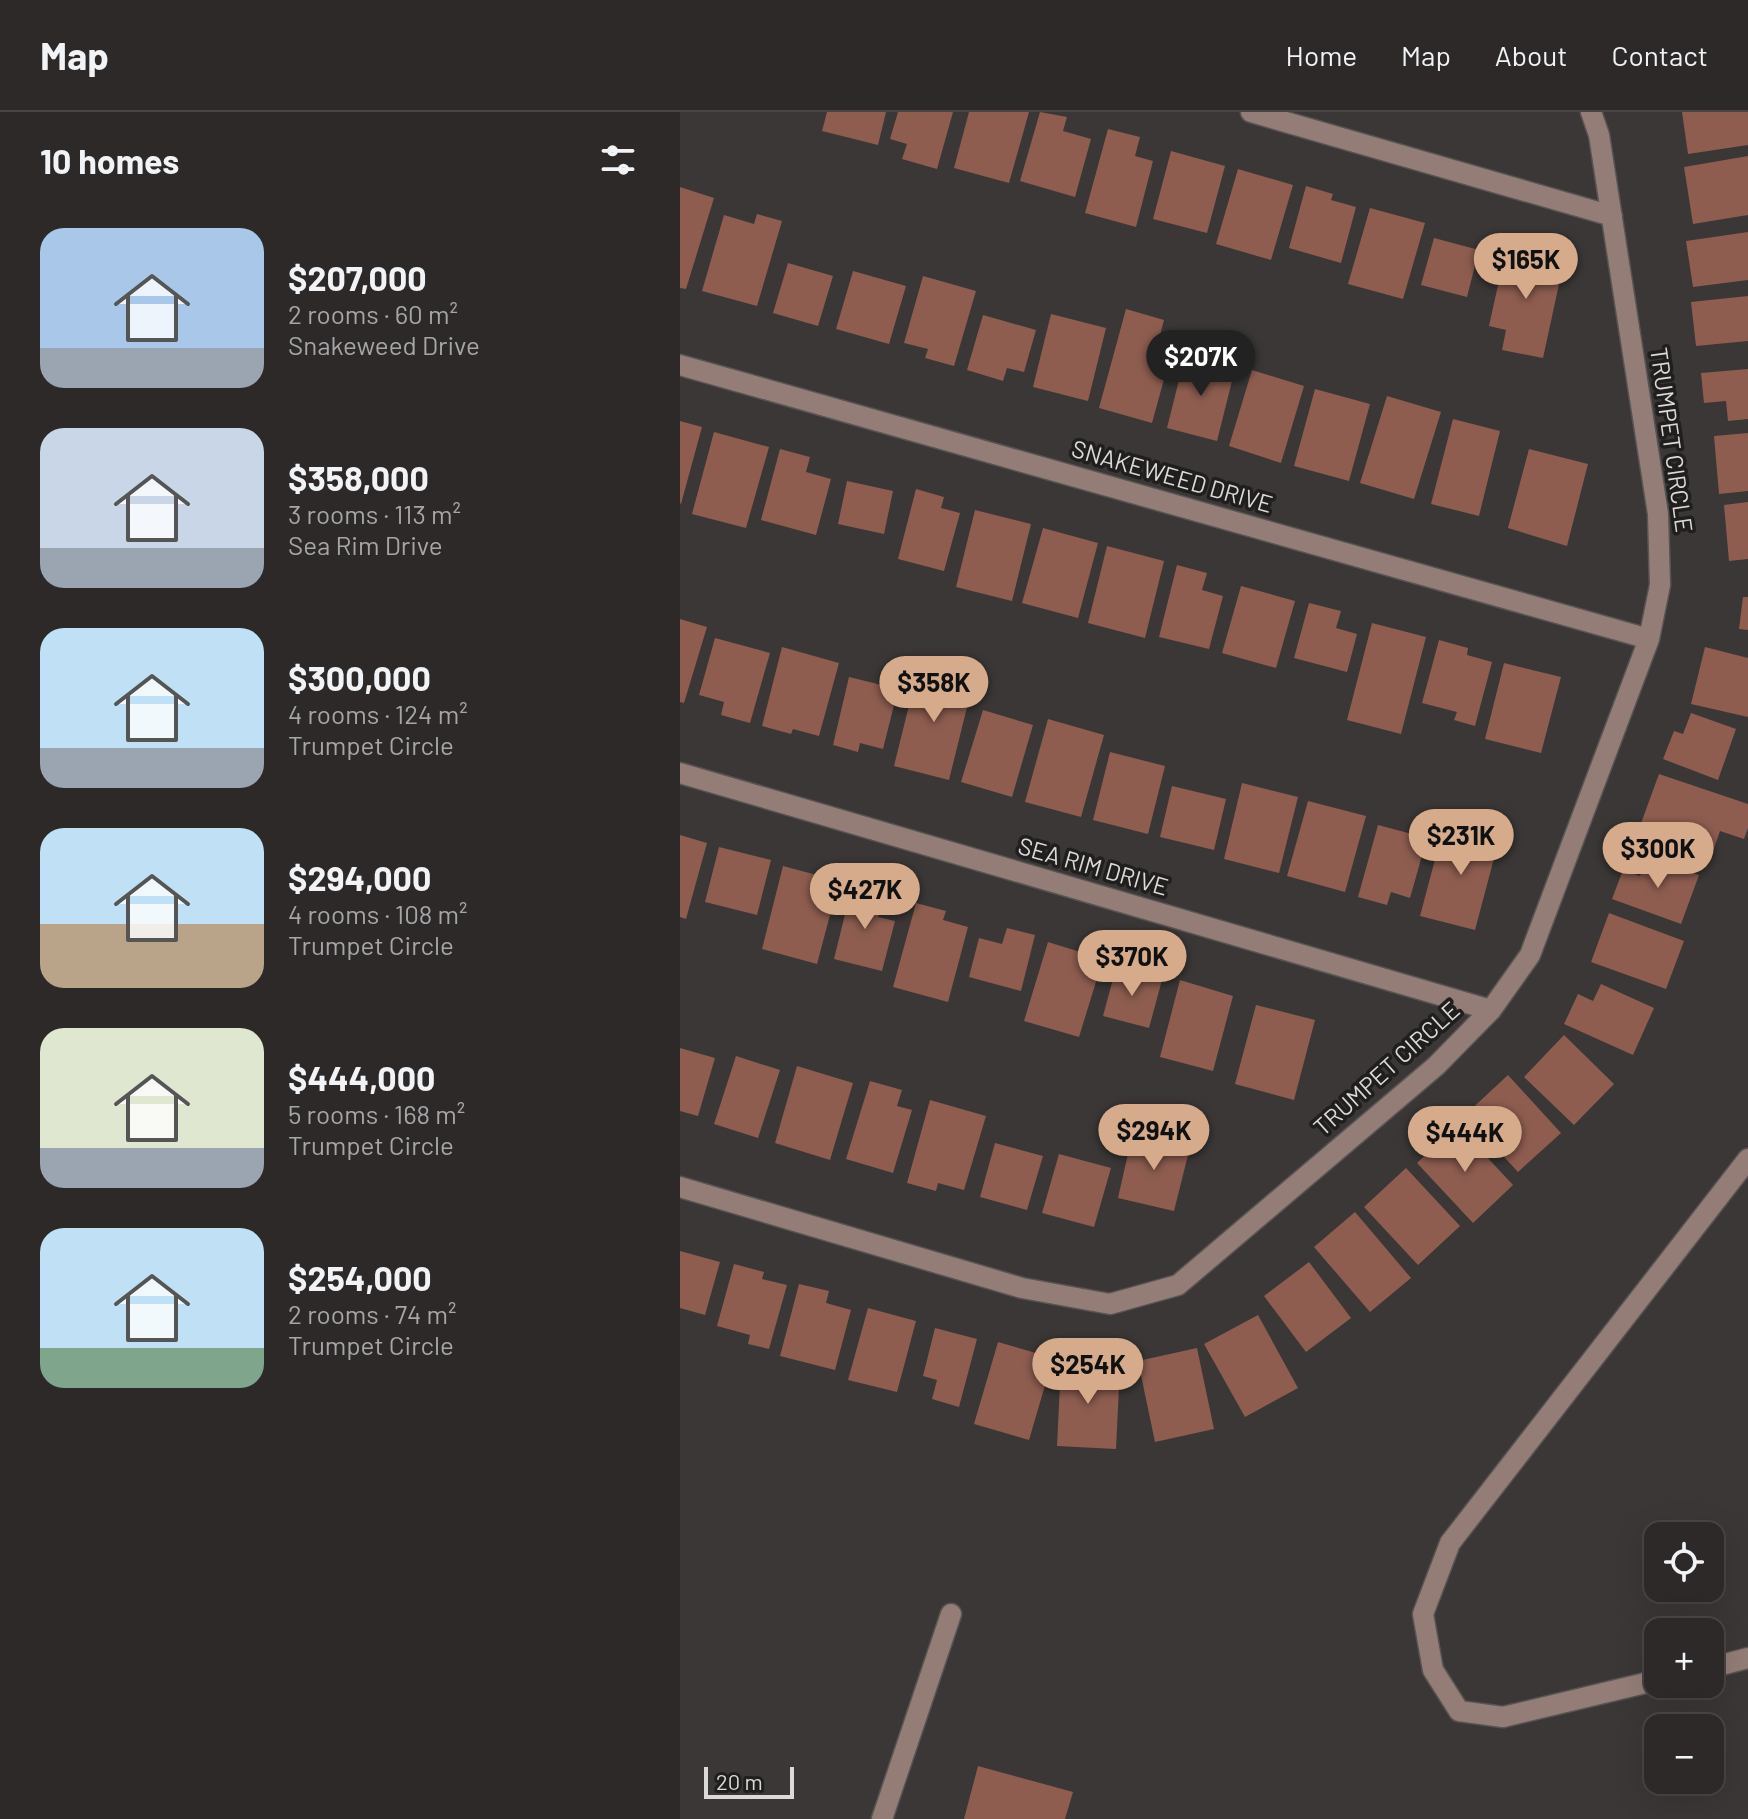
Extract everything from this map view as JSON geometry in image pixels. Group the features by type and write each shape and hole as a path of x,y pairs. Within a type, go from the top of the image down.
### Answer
{"street":[{"path":"1251,112 1612,216"},
{"name":"TRUMPET CIRCLE","path":"680,1187 1022,1288 1110,1304 1178,1285 1436,1066 1491,1010 1530,955 1649,639 1660,585 1658,514 1599,135 1591,112"},
{"name":"SNAKEWEED DRIVE","path":"680,365 1649,639"},
{"name":"SEA RIM DRIVE","path":"680,773 1491,1010"},
{"path":"1644,1683 1503,1717 1459,1711 1433,1670 1423,1614 1450,1543 1748,1159"},
{"path":"882,1819 951,1614"},
{"path":"1724,1664 1748,1658"}],"building":[{"path":"827,112 886,112 878,145 822,131"},
{"path":"898,112 953,112 937,169 902,159 907,144 890,139"},
{"path":"969,112 1029,112 1009,183 954,168"},
{"path":"1040,112 1067,117 1063,131 1091,139 1075,197 1020,181"},
{"path":"1682,112 1748,112 1748,145 1688,154"},
{"path":"1108,129 1140,137 1135,156 1153,161 1136,227 1085,213"},
{"path":"1171,151 1225,166 1207,233 1153,219"},
{"path":"1748,156 1748,215 1693,224 1684,167"},
{"path":"1238,169 1293,185 1271,260 1216,244"},
{"path":"1306,186 1333,194 1331,200 1356,207 1341,263 1289,248"},
{"path":"680,187 714,198 686,289 680,288"},
{"path":"1370,208 1425,223 1403,299 1348,284"},
{"path":"757,214 782,221 757,306 702,291 724,215 754,224"},
{"path":"1748,232 1748,280 1693,287 1686,241"},
{"path":"1434,238 1479,250 1467,297 1421,285"},
{"path":"1506,249 1564,261 1543,358 1502,350 1506,330 1489,326"},
{"path":"788,263 833,276 818,326 773,313"},
{"path":"853,271 906,286 889,344 836,329"},
{"path":"923,276 976,291 954,366 925,358 928,349 904,343"},
{"path":"1748,296 1748,341 1696,346 1691,302"},
{"path":"1126,309 1164,320 1159,339 1174,343 1152,423 1099,408"},
{"path":"1051,314 1106,328 1088,401 1033,387"},
{"path":"983,315 1036,330 1024,372 1007,368 1003,381 967,370"},
{"path":"1185,356 1235,369 1217,441 1167,428"},
{"path":"1748,369 1748,419 1728,421 1726,401 1704,403 1701,373"},
{"path":"1252,370 1304,386 1281,463 1229,446"},
{"path":"1315,389 1370,404 1349,481 1294,466"},
{"path":"1387,396 1441,412 1414,499 1360,483"},
{"path":"1453,419 1500,431 1479,516 1431,504"},
{"path":"680,421 702,427 681,504 680,503"},
{"path":"714,432 769,447 746,528 692,514"},
{"path":"1748,433 1748,491 1719,494 1714,436"},
{"path":"780,449 810,457 806,472 831,479 816,535 761,520"},
{"path":"1529,449 1588,464 1567,546 1508,528"},
{"path":"847,481 893,491 884,534 838,524"},
{"path":"916,489 944,497 941,508 960,513 944,571 898,559"},
{"path":"1748,502 1748,559 1729,561 1724,505"},
{"path":"975,510 1031,524 1012,601 956,587"},
{"path":"1043,528 1098,543 1078,618 1022,603"},
{"path":"1107,546 1164,561 1145,638 1088,623"},
{"path":"1177,565 1207,573 1202,590 1223,596 1209,649 1159,637"},
{"path":"1241,586 1295,601 1276,668 1222,653"},
{"path":"1743,597 1748,597 1748,630 1739,629"},
{"path":"1309,603 1341,611 1336,628 1357,634 1347,672 1294,658"},
{"path":"680,619 707,627 684,703 680,702"},
{"path":"1372,623 1426,637 1401,734 1347,720"},
{"path":"715,638 770,653 750,723 721,715 724,702 699,695"},
{"path":"1439,640 1468,648 1467,655 1492,662 1475,726 1454,720 1457,712 1422,703"},
{"path":"782,647 839,663 819,736 793,729 791,734 762,726"},
{"path":"1705,647 1748,658 1748,717 1691,704"},
{"path":"1504,663 1561,677 1541,753 1485,739"},
{"path":"918,669 973,683 949,780 894,766"},
{"path":"849,677 898,689 883,749 860,743 858,752 833,745"},
{"path":"983,710 1033,725 1012,797 961,782"},
{"path":"1691,713 1736,729 1718,780 1663,759 1674,731 1683,734"},
{"path":"1048,719 1104,735 1081,817 1025,802"},
{"path":"1110,752 1165,766 1148,834 1093,820"},
{"path":"1659,774 1748,804 1748,828 1744,839 1720,831 1713,851 1640,826"},
{"path":"1242,783 1298,797 1279,873 1224,859"},
{"path":"1172,786 1226,799 1214,850 1160,837"},
{"path":"1308,801 1366,816 1345,892 1287,876"},
{"path":"1467,824 1501,832 1475,930 1420,916 1442,833 1463,838"},
{"path":"1378,825 1427,838 1410,898 1391,892 1387,905 1358,897"},
{"path":"680,835 707,843 686,919 680,917"},
{"path":"719,847 771,860 757,915 705,902"},
{"path":"1647,857 1699,875 1681,924 1612,899 1623,870 1640,876"},
{"path":"783,866 839,881 817,964 762,949"},
{"path":"852,886 884,894 878,917 895,921 882,971 834,959"},
{"path":"916,903 946,911 943,920 968,927 948,1002 893,987"},
{"path":"1609,913 1684,941 1666,989 1591,962"},
{"path":"1007,928 1035,935 1021,991 969,977 979,938 1002,944"},
{"path":"1048,942 1103,959 1079,1037 1024,1021"},
{"path":"1116,968 1162,980 1149,1028 1103,1016"},
{"path":"1180,980 1233,996 1213,1071 1160,1057"},
{"path":"1601,984 1654,1008 1633,1055 1564,1024 1578,994 1593,1001"},
{"path":"1256,1005 1315,1020 1294,1100 1235,1084"},
{"path":"1564,1035 1614,1084 1574,1125 1524,1077"},
{"path":"680,1048 715,1058 698,1116 680,1111"},
{"path":"736,1056 780,1070 758,1138 714,1124"},
{"path":"797,1066 853,1083 830,1160 775,1143"},
{"path":"1508,1075 1561,1133 1518,1172 1465,1115"},
{"path":"870,1081 902,1090 897,1106 912,1110 893,1173 846,1159"},
{"path":"930,1100 986,1116 964,1190 938,1183 936,1191 907,1183"},
{"path":"1457,1125 1513,1185 1473,1223 1417,1163"},
{"path":"1132,1136 1168,1145 1170,1138 1191,1143 1174,1211 1118,1198"},
{"path":"995,1143 1043,1156 1027,1210 980,1197"},
{"path":"1059,1154 1111,1168 1094,1227 1042,1213"},
{"path":"1406,1168 1460,1226 1418,1265 1364,1207"},
{"path":"1355,1212 1411,1278 1370,1312 1314,1247"},
{"path":"680,1251 720,1262 705,1315 680,1308"},
{"path":"1309,1262 1351,1318 1306,1352 1264,1296"},
{"path":"734,1264 764,1272 762,1279 787,1285 769,1349 748,1344 750,1335 717,1326"},
{"path":"799,1284 829,1291 826,1303 851,1310 835,1370 780,1356"},
{"path":"868,1308 916,1321 897,1392 848,1380"},
{"path":"1258,1315 1298,1388 1245,1417 1204,1344"},
{"path":"935,1328 977,1339 959,1407 932,1399 937,1380 923,1376"},
{"path":"998,1342 1053,1358 1029,1440 974,1424"},
{"path":"1197,1348 1214,1429 1155,1442 1138,1361"},
{"path":"1061,1364 1120,1367 1116,1449 1057,1446"},
{"path":"978,1766 1073,1792 1065,1819 964,1819"}]}
